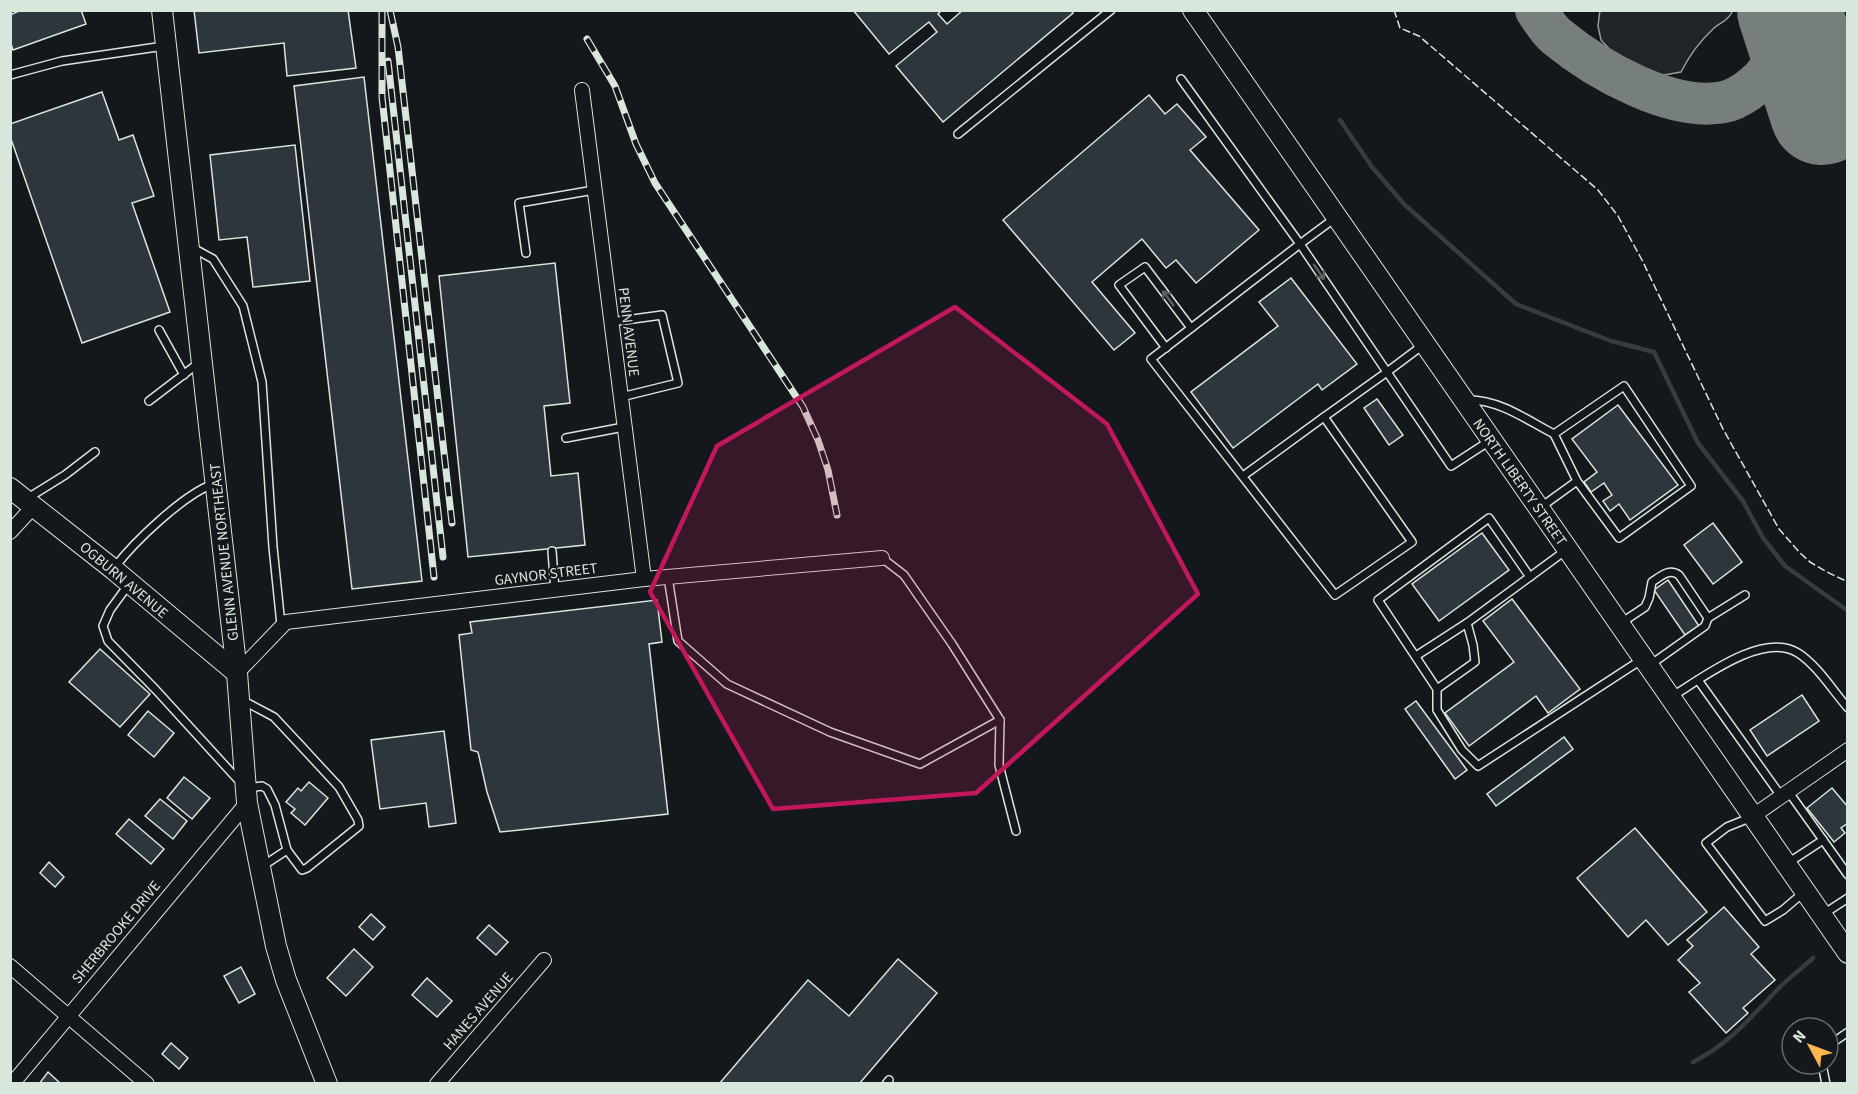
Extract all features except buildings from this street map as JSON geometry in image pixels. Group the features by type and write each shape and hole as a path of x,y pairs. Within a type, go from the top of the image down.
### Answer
{"street":[{"name":"GLENN AVENUE NORTHEAST","path":"162,10 237,674 246,795 276,946 286,980 327,1083"},
{"name":"NORTH LIBERTY STREET","path":"1193,10 1848,953"},
{"name":"PENN AVENUE","path":"582,90 644,579"},
{"path":"10,532 23,498"},
{"name":"OGBURN AVENUE","path":"23,498 113,569 237,674"},
{"name":"GAYNOR STREET","path":"281,627 286,622 644,579 882,558"},
{"path":"237,674 281,627"},
{"path":"1753,816 1848,750"},
{"name":"SHERBROOKE DRIVE","path":"12,1083 246,795"},
{"name":"HANES AVENUE","path":"437,1083 544,960"},
{"path":"10,966 147,1083"}],"lane":[{"path":"958,134 1111,10"},
{"path":"10,75 62,61 166,46"},
{"path":"1181,79 1300,244 1451,465 1491,440"},
{"path":"526,253 519,203 594,190"},
{"path":"1324,417 1412,542 1335,595 1151,359 1337,217"},
{"path":"189,246 213,259 243,306 262,382 281,627"},
{"path":"1166,348 1119,285 1145,267 1191,328"},
{"path":"611,322 662,315 678,383 621,397"},
{"path":"159,330 184,375"},
{"path":"1243,476 1425,344"},
{"path":"149,401 202,361"},
{"path":"1463,400 1481,400 1496,404 1554,434 1577,481 1619,538 1691,486 1624,386 1554,434"},
{"path":"566,438 624,427"},
{"path":"23,498 65,475 95,452"},
{"path":"1539,508 1577,481"},
{"path":"113,569 132,547 188,497 216,483"},
{"path":"1530,577 1489,518 1378,600 1437,689 1437,710 1462,750 1478,766 1646,662 1699,632 1705,626 1708,618 1745,595"},
{"path":"1416,656 1567,549"},
{"path":"552,551 555,590"},
{"path":"882,558 904,575 952,644 999,720 999,765 1016,831"},
{"path":"1620,624 1645,607 1652,582 1666,572 1674,571 1680,574 1708,618"},
{"path":"668,577 678,641 727,684 830,732 920,764 999,720"},
{"path":"129,583 110,610 103,626 108,641 156,690 246,795 262,786 267,789 275,805 287,850 303,870 358,826 358,820 339,787 274,717 239,698"},
{"path":"1437,689 1475,662 1467,622"},
{"path":"1670,698 1723,664 1772,647 1785,648 1798,653 1819,673 1848,708"},
{"path":"1698,680 1848,875"},
{"path":"1753,816 1727,827 1706,843 1765,921 1783,910 1805,891"},
{"path":"1786,865 1823,840"},
{"path":"259,868 287,850"},
{"path":"1821,915 1848,898"}],"highlighted area":[{"path":"955,307 1107,424 1198,594 976,793 773,809 650,592 717,446"}],"shaded area":[{"path":"1600,10 1732,10 1732,12 1700,43 1681,72 1658,76 1612,52 1601,40 1598,26"}],"waterway":[{"path":"1340,120 1372,167 1405,205 1516,304 1611,341 1654,352 1698,443 1743,501 1763,538 1785,566 1848,611"},
{"path":"1693,1062 1728,1039 1782,985 1813,958"}],"taxiway":[{"path":"1536,10 1556,36 1614,75 1661,95 1707,104 1735,98 1763,78 1779,51 1784,31 1785,10"}],"runway":[{"path":"1789,10 1822,113"}],"railway":[{"path":"382,10 382,97 434,577"},
{"path":"390,10 398,47 452,523"},
{"path":"587,39 615,86 636,144 655,183 803,407 828,470 837,515"},
{"path":"388,61 443,557"}],"fence":[{"path":"1394,10 1400,28 1419,36 1598,190 1618,216 1642,260 1723,429 1779,529 1810,562 1848,582"}]}
